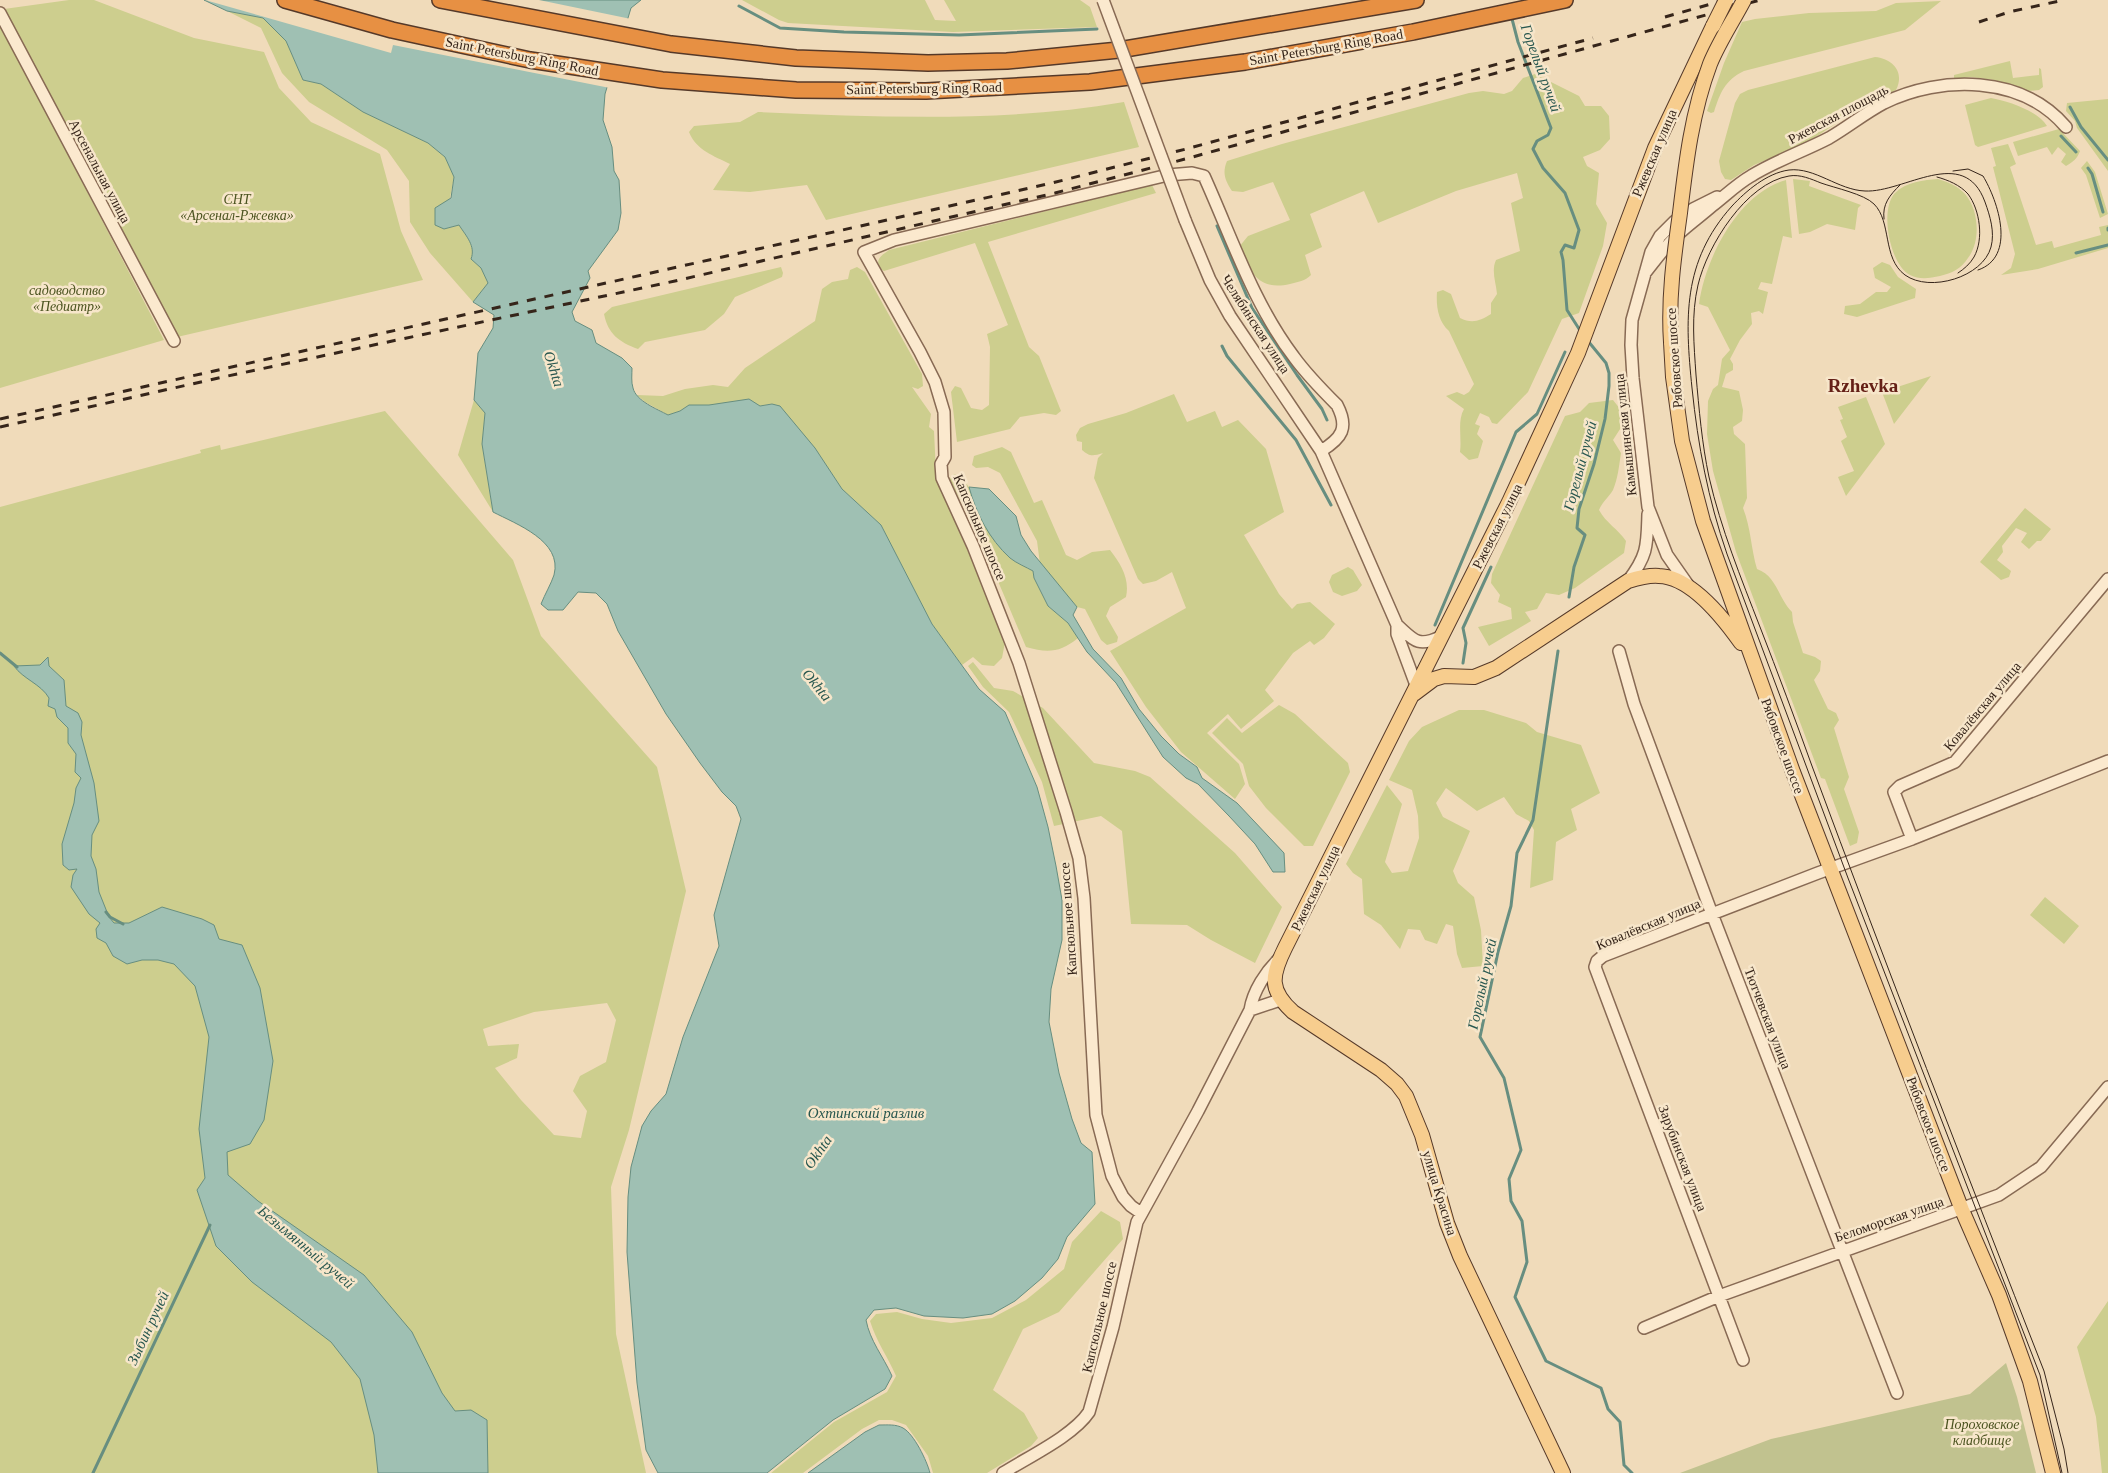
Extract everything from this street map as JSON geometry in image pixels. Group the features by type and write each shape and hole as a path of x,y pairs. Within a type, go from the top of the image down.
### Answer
{"highway":[{"name":"Saint Petersburg Ring Road","path":"285,0 392,30 530,60 662,80 796,90 926,91 1090,82 1245,62 1483,18 1565,0"},
{"name":"Saint Petersburg Ring Road","path":"440,0 671,44 796,58 928,63 1008,61 1120,50 1416,0"}],"main road":[{"name":"Ржевская улица","path":"1280,958 1509,502 1578,352 1655,148 1726,0"},
{"name":"Рябовское шоссе","path":"1744,0 1711,62 1698,100 1688,148 1672,273 1669,313 1673,378 1682,441 1692,486 1752,661 1830,869 2030,1381 2053,1473"},
{"path":"1414,690 1434,679 1444,676 1474,677 1496,668 1628,581 1659,576 1688,585 1718,614 1752,661"},
{"path":"1280,958 1274,980 1280,1000"},
{"name":"улица Красина","path":"1280,1000 1293,1012 1381,1070 1406,1096 1422,1135 1447,1222 1460,1256 1563,1473"}],"street":[{"name":"Челябинская улица","path":"1103,0 1185,220 1210,280 1230,316 1321,451 1397,625 1412,640 1431,642 1440,637"},
{"name":"Арсенальная улица","path":"0,14 174,341"},
{"name":"Ржевская площадь","path":"1730,191 1751,176 1835,135 1886,102 1948,85 1975,84 2011,91 2038,104 2056,117 2066,128"},
{"name":"Капсюльное шоссе","path":"1003,1473 1071,1431 1083,1421 1089,1412 1113,1327 1134,1233 1142,1213 1131,1206 1112,1176 1096,1115 1084,898 1079,858 1066,812 1016,655 973,546 942,478 940,464 945,457 944,412 935,382 917,345 864,252 894,240 1168,175 1192,173 1204,176 1249,282 1261,304 1294,357 1337,405 1342,415 1344,423 1342,431 1331,444 1321,451"},
{"name":"Камышинская улица","path":"1688,585 1663,548 1648,507 1631,345 1632,320 1645,273 1682,230 1730,191"},
{"path":"1628,581 1644,557 1647,545 1648,507"},
{"name":"Ковалёвская улица","path":"1912,839 1894,792 1900,786 1955,762 2108,579"},
{"name":"Челябинская улица","path":"1397,625 1397,634 1414,690"},
{"name":"Тютчевская улица","path":"1619,652 1634,704 1712,914 1897,1393"},
{"name":"Ковалёвская улица","path":"1596,966 1597,961 1603,956 1912,839 2108,761"},
{"name":"Ржевская улица","path":"1142,1213 1198,1111 1270,968 1280,958"},
{"name":"Зарубинская улица","path":"1596,966 1743,1360"},
{"path":"1250,1010 1280,1000"},
{"name":"Беломорская улица","path":"1644,1328 1719,1296 1962,1210 1999,1195 2041,1167 2108,1087"}],"green space":[{"name":"СНТ «Арсенал-Ржевка»","path":"69,0 94,0 194,38 264,52 279,88 311,122 380,154 401,231 423,280 177,337 4,9"},
{"path":"742,0 925,0 935,20 956,21 944,0 1080,0 1090,7 1097,27 953,32 788,23"},
{"path":"1941,1 1905,30 1744,71 1732,79 1724,88 1714,112 1707,111 1724,63 1742,22 1809,13 1876,11 1896,3"},
{"path":"227,11 263,18 286,41 303,80 321,84 363,112 428,143 445,157 454,177 444,229 459,225 471,245 471,259 481,268 488,283 473,302 430,253 410,222 409,181 387,150 309,102 282,73 261,28"},
{"name":"садоводство «Педиатр»","path":"0,23 164,340 0,388"},
{"path":"1875,57 1887,60 1896,68 1899,78 1896,90 1858,109 1805,144 1754,165 1731,180 1725,179 1721,172 1719,161 1735,103 1740,94 1748,90"},
{"path":"2010,61 2013,78 2039,75 2039,68 2041,69 2043,87 2039,90 2028,91 1994,80 1971,77 1954,79 1954,75"},
{"path":"1535,74 1579,96 1585,106 1601,106 1609,116 1610,139 1600,150 1583,157 1587,166 1599,173 1596,204 1607,223 1603,246 1579,313 1562,319 1528,392 1497,424 1492,423 1489,417 1480,413 1475,424 1480,426 1477,434 1483,441 1478,458 1469,460 1460,452 1460,424 1464,409 1446,396 1457,392 1464,395 1469,392 1474,384 1449,331 1442,323 1437,308 1437,292 1443,290 1451,294 1460,318 1464,320 1476,321 1491,314 1491,303 1497,294 1494,272 1496,260 1520,251 1511,203 1523,198 1517,173 1456,191 1378,223 1364,191 1310,214 1322,247 1305,255 1311,275 1306,279 1290,284 1270,285 1257,278 1252,272 1239,247 1248,236 1290,220 1273,182 1243,192 1232,191 1226,180 1225,169 1227,161 1469,93 1483,91 1504,94 1512,91 1523,78"},
{"path":"1991,98 2014,104 2030,111 2047,126 1978,147 1975,145 1965,105"},
{"path":"2108,99 2108,171 2077,128 2075,121 2066,111 2067,103"},
{"path":"1124,102 1139,147 826,220 807,185 750,192 713,190 730,164 701,148 689,132 694,126 740,122 758,112 896,117 987,116 1079,109"},
{"path":"2059,129 2080,151 2071,163 2066,166 2061,162 2066,154 2058,147 2052,155 2047,147 2018,156 2013,142"},
{"path":"2008,144 2016,164 2010,167 2036,245 2052,241 2054,248 2101,235 2099,227 2108,225 2108,248 2038,269 2001,275 2011,268 2015,254 1993,167 1996,166 1991,148"},
{"path":"2087,161 2095,172 2108,214 2100,218 2086,175 2081,168"},
{"path":"1793,179 1810,181 1809,186 1861,205 1858,208 1855,230 1827,224 1810,232 1799,234"},
{"path":"1938,179 1959,189 1970,201 1976,217 1975,243 1968,258 1956,270 1940,276 1918,278 1910,275 1903,269 1892,249 1887,224 1890,201 1895,193 1904,186 1915,182"},
{"path":"1786,180 1792,238 1783,236 1772,284 1761,282 1758,289 1768,292 1763,314 1759,311 1751,313 1752,324 1740,340 1730,359 1733,364 1733,370 1726,374 1722,387 1739,391 1743,410 1742,421 1733,427 1734,434 1745,444 1747,498 1743,508 1748,523 1757,569 1769,577 1792,612 1793,622 1803,653 1821,661 1820,671 1814,680 1828,709 1836,713 1839,720 1834,728 1849,777 1844,789 1859,832 1857,843 1850,846 1825,779 1821,778 1736,552 1713,471 1707,434 1708,401 1713,389 1718,385 1722,359 1730,350 1708,307 1699,304 1702,286 1717,248 1739,213 1769,187"},
{"path":"1152,185 1156,193 988,242 1029,347 1039,356 1061,411 1056,415 1044,413 1020,417 1010,429 957,442 951,392 955,386 961,388 971,408 982,410 989,405 990,347 987,334 1008,325 975,243 884,271 879,268 878,262 880,258 889,250"},
{"path":"1882,262 1890,265 1898,277 1916,289 1915,298 1857,317 1844,314 1845,306 1860,304 1876,292 1887,292 1891,287 1875,278 1873,268"},
{"path":"781,267 782,277 735,297 724,314 705,330 645,342 638,349 615,336 606,321 604,314 612,307"},
{"path":"857,267 865,272 922,374 923,386 918,389 912,387 931,414 929,427 934,431 936,473 941,490 1006,637 1002,658 994,666 982,665 973,657 962,665 932,624 881,525 842,489 815,448 772,404 760,406 689,405 680,411 668,415 645,402 637,395 663,396 685,389 713,385 728,387 745,368 815,321 822,289 832,282 848,279 850,270"},
{"path":"1931,376 1894,424 1882,392"},
{"path":"1174,394 1187,422 1215,411 1222,427 1238,420 1266,449 1284,512 1244,535 1279,594 1292,609 1297,604 1310,602 1335,624 1324,638 1314,645 1310,641 1293,653 1265,690 1274,701 1241,729 1228,714 1207,733 1239,764 1245,784 1235,799 1181,752 1146,707 1110,651 1186,608 1172,572 1156,581 1143,584 1138,579 1094,478 1098,458 1103,453 1097,455 1087,454 1082,450 1082,442 1077,441 1076,435 1080,428 1088,424 1126,413"},
{"path":"1866,397 1885,444 1846,496 1838,477 1854,471 1841,441 1847,437 1840,420 1843,419 1838,407"},
{"path":"474,400 485,413 482,444 493,512 458,455"},
{"path":"1613,400 1624,414 1622,426 1613,440 1621,453 1613,490 1599,510 1626,541 1624,553 1575,588 1559,595 1546,593 1537,609 1525,612 1531,621 1489,646 1478,627 1512,619 1511,608 1498,602 1500,595 1491,583 1492,574 1565,416 1580,412 1589,403"},
{"path":"385,411 513,560 541,636 657,767 686,891 629,1130 611,1187 616,1334 646,1473 0,1473 0,507 201,453 200,450 220,445 221,450","holes":["607,1003 616,1020 606,1062 580,1076 573,1091 587,1111 581,1138 554,1135 521,1100 495,1068 517,1058 519,1044 488,1046 483,1029 534,1012"]},
{"path":"1002,447 1011,452 1034,503 1042,500 1066,555 1077,560 1092,552 1110,550 1118,561 1126,578 1126,597 1110,607 1106,616 1118,637 1117,642 1107,645 1101,640 1085,609 1077,607 1040,564 1037,541 1000,473 988,467 976,468 972,465 974,456"},
{"path":"954,474 961,477 969,487 973,504 996,543 1011,559 1033,571 1034,578 1048,606 1068,623 1078,638 1059,649 1047,651 1026,647 972,520 949,480"},
{"path":"2025,508 2051,529 2041,541 2037,541 2029,549 2021,542 2027,533 2016,528 2002,546 2003,552 1997,560 2011,571 2009,577 2001,580 1980,562"},
{"path":"1348,567 1353,570 1362,585 1357,591 1342,596 1333,592 1329,582 1332,575"},
{"path":"973,662 994,688 1013,691 1043,708 1094,763 1135,771 1150,777 1235,853 1282,907 1255,963 1187,925 1131,924 1122,831 1101,816 1054,826 1042,782 1009,712 983,687 968,666"},
{"path":"1279,705 1295,714 1348,763 1350,772 1313,846 1304,846 1266,808 1249,786 1243,764 1212,733 1227,718 1242,733"},
{"path":"1459,710 1484,710 1526,723 1537,732 1581,745 1600,793 1571,809 1577,830 1556,842 1553,880 1530,888 1534,830 1529,821 1516,814 1504,797 1477,811 1446,788 1436,803 1443,817 1470,831 1453,871 1458,883 1474,897 1481,930 1483,966 1462,968 1457,954 1453,926 1446,924 1437,944 1425,940 1420,930 1408,929 1400,949 1381,925 1364,914 1362,879 1353,873 1346,864 1387,785 1402,804 1385,862 1392,873 1408,871 1419,838 1418,816 1412,790 1389,780 1409,741 1422,727"},
{"path":"2045,897 2079,926 2064,944 2030,915"},
{"path":"1101,1211 1120,1222 1123,1239 1059,1312 1023,1329 993,1390 1024,1413 1038,1438 1031,1446 987,1473 933,1473 928,1456 906,1425 892,1420 879,1420 862,1429 803,1473 771,1473 834,1422 887,1392 896,1376 870,1321 876,1314 897,1312 922,1319 951,1323 992,1318 1026,1300 1064,1269 1072,1242"},
{"path":"2108,1301 2108,1473 2102,1473 2096,1417 2077,1347"},
{"name":"Пороховское кладбище","path":"2006,1363 2017,1397 2036,1473 1680,1473 1771,1439 1970,1394"}],"water":[{"name":"Охтинский разлив","path":"204,0 641,0 631,8 605,94 603,120 612,147 614,171 619,180 621,213 618,230 588,271 590,278 572,312 575,321 592,330 596,343 622,358 632,368 632,386 638,397 668,415 680,411 689,405 709,405 749,399 760,406 772,404 780,406 815,448 842,489 881,525 932,624 979,689 1005,712 1037,787 1048,827 1062,900 1062,940 1051,989 1049,1022 1059,1073 1072,1119 1081,1143 1092,1152 1095,1204 1067,1237 1058,1259 1042,1278 1015,1301 992,1314 963,1318 924,1316 896,1308 874,1310 866,1320 874,1342 892,1376 885,1389 833,1420 767,1473 658,1473 646,1450 637,1383 627,1252 628,1197 631,1167 642,1126 651,1111 666,1094 683,1037 719,946 714,915 741,819 736,806 722,792 666,714 618,631 607,604 596,593 578,592 563,610 548,610 541,604 554,575 555,563 552,552 536,535 493,512 482,444 485,413 474,400 478,353 493,328 494,315 473,302 488,283 481,268 471,259 472,250 467,237 459,225 444,229 435,225 435,208 451,198 454,177 445,157 428,143 363,112 321,84 303,80 286,41 263,18 227,11"},
{"path":"969,487 989,489 1016,516 1021,535 1031,551 1077,607 1073,615 1093,649 1121,678 1139,709 1161,736 1179,754 1197,767 1202,778 1237,803 1284,853 1285,872 1273,872 1255,844 1229,816 1198,784 1186,778 1163,757 1116,683 1087,652 1068,623 1048,606 1034,578 1033,571 1010,558 996,543 975,506"},
{"path":"48,657 49,666 64,680 66,706 78,713 82,722 81,735 94,783 99,821 92,835 91,856 96,869 99,892 109,917 114,923 129,923 162,907 202,919 214,925 219,939 242,945 260,988 273,1061 264,1120 250,1144 227,1152 228,1175 258,1201 364,1275 412,1332 442,1393 455,1411 471,1410 487,1420 488,1473 378,1473 374,1435 360,1379 331,1342 252,1282 216,1246 197,1190 205,1178 199,1129 209,1037 195,986 174,964 158,960 142,960 127,964 113,956 106,943 97,938 96,929 100,923 89,914 71,887 73,875 77,869 69,870 63,865 62,844 74,803 76,788 81,778 75,772 76,754 68,743 68,728 57,717 55,709 48,706 49,698 46,693 22,675 14,666 40,665"},
{"path":"879,1425 897,1426 907,1431 920,1448 930,1473 808,1473 865,1432"}],"pier":[{"path":"205,0 539,0 631,19 610,88 393,45 391,53"}],"waterway":[{"path":"739,6 780,28 959,35 1097,29"},
{"name":"Горелый ручей","path":"1511,15 1518,42 1551,128 1548,135 1537,141 1533,149 1543,168 1565,193 1579,230 1574,248 1565,245 1561,252 1567,310 1581,332"},
{"path":"2070,107 2081,127 2108,160"},
{"path":"2061,136 2076,152"},
{"path":"2088,168 2092,174 2103,212"},
{"path":"1217,226 1252,308 1322,409 1327,420"},
{"path":"2076,253 2108,245"},
{"name":"Горелый ручей","path":"1569,597 1574,567 1585,535 1577,528 1579,509 1594,464 1605,419 1609,386 1609,373 1606,363 1588,341"},
{"path":"1222,346 1227,356 1296,440 1331,505"},
{"path":"1435,625 1516,432 1537,414 1565,352"},
{"path":"1463,663 1466,643 1463,628 1491,567"},
{"name":"Горелый ручей","path":"1558,651 1533,820 1517,853 1511,906 1498,952 1480,1037 1504,1078 1521,1150 1509,1179 1511,1201 1522,1221 1527,1262 1515,1297 1546,1361 1601,1388 1608,1409 1620,1422 1624,1465 1632,1473"},
{"name":"Безымянный ручей","path":"0,653 17,667"},
{"name":"Безымянный ручей","path":"106,912 110,917 123,924"},
{"name":"Зыбин ручей","path":"93,1473 210,1225"}],"tram line":[{"path":"1953,171 1968,169 1983,176 1994,199 1998,213 2001,241 1997,253 1990,263 1978,270"},
{"path":"2062,1473 2040,1375 1848,878 1727,554 1714,513 1705,472 1694,410 1688,338 1688,315 1696,270 1704,248 1716,227 1732,206 1750,189 1765,179 1789,170 1808,172 1845,187 1865,191 1880,190 1932,176 1948,174 1963,176 1975,185 1989,213 1992,236 1991,247 1986,258 1978,267 1967,274 1941,282 1928,282 1916,280 1905,275 1898,268 1890,250 1880,212 1869,200 1857,194 1801,176 1789,176 1773,181 1758,190 1744,203 1719,235 1710,252 1703,269 1696,296 1694,352 1709,477 1725,534 1840,842 2044,1371 2064,1449 2068,1473"},
{"path":"1937,177 1954,183 1965,191 1972,201 1978,216 1980,233 1977,250 1971,262 1958,273"},
{"path":"1884,219 1884,209 1888,200 1900,185"}],"railway":[{"path":"1665,17 1725,0"},
{"path":"0,427 223,377 675,281 1055,193 1189,158 1760,0"},
{"path":"1979,22 2009,12 2064,0"},
{"path":"0,419 1052,183 1186,149 1593,38"}],"district":[{"name":"Rzhevka","path":"1863,385"}],"water label":[{"name":"Okhta","path":"554,369"},
{"name":"Okhta","path":"817,685"},
{"name":"Okhta","path":"818,1152"}]}
